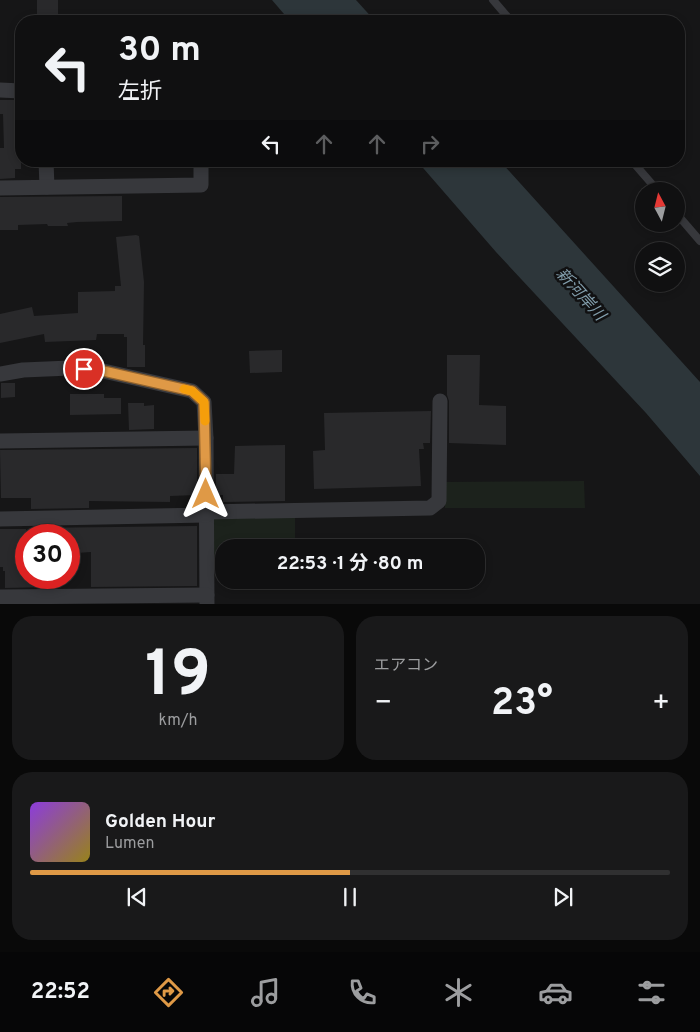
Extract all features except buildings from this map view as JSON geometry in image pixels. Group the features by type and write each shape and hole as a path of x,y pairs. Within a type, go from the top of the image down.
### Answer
{"street":[{"path":"0,90 15,90"},
{"path":"46,167 46,187"},
{"path":"0,188 202,185 201,167"},
{"path":"0,374 23,370 70,368 99,370 192,391 204,402 207,600 0,597"},
{"path":"0,518 430,508 439,501 440,401"},
{"path":"0,441 206,438"}],"lane":[{"path":"493,0 506,15"},
{"path":"637,167 650,182"},
{"path":"685,223 700,240"}],"shaded area":[{"path":"584,481 585,508 445,508 445,482"},
{"path":"213,517 295,517 295,539 215,539 214,570"}],"water":[{"path":"272,0 356,0 370,15 285,15"},
{"name":"新河岸川","path":"422,167 505,167 700,382 700,476 646,413 496,252"}],"slow traffic":[{"path":"184,389 192,391 204,402 205,421"}],"route":[{"path":"84,369 99,370 192,391 204,402 206,494"}]}
